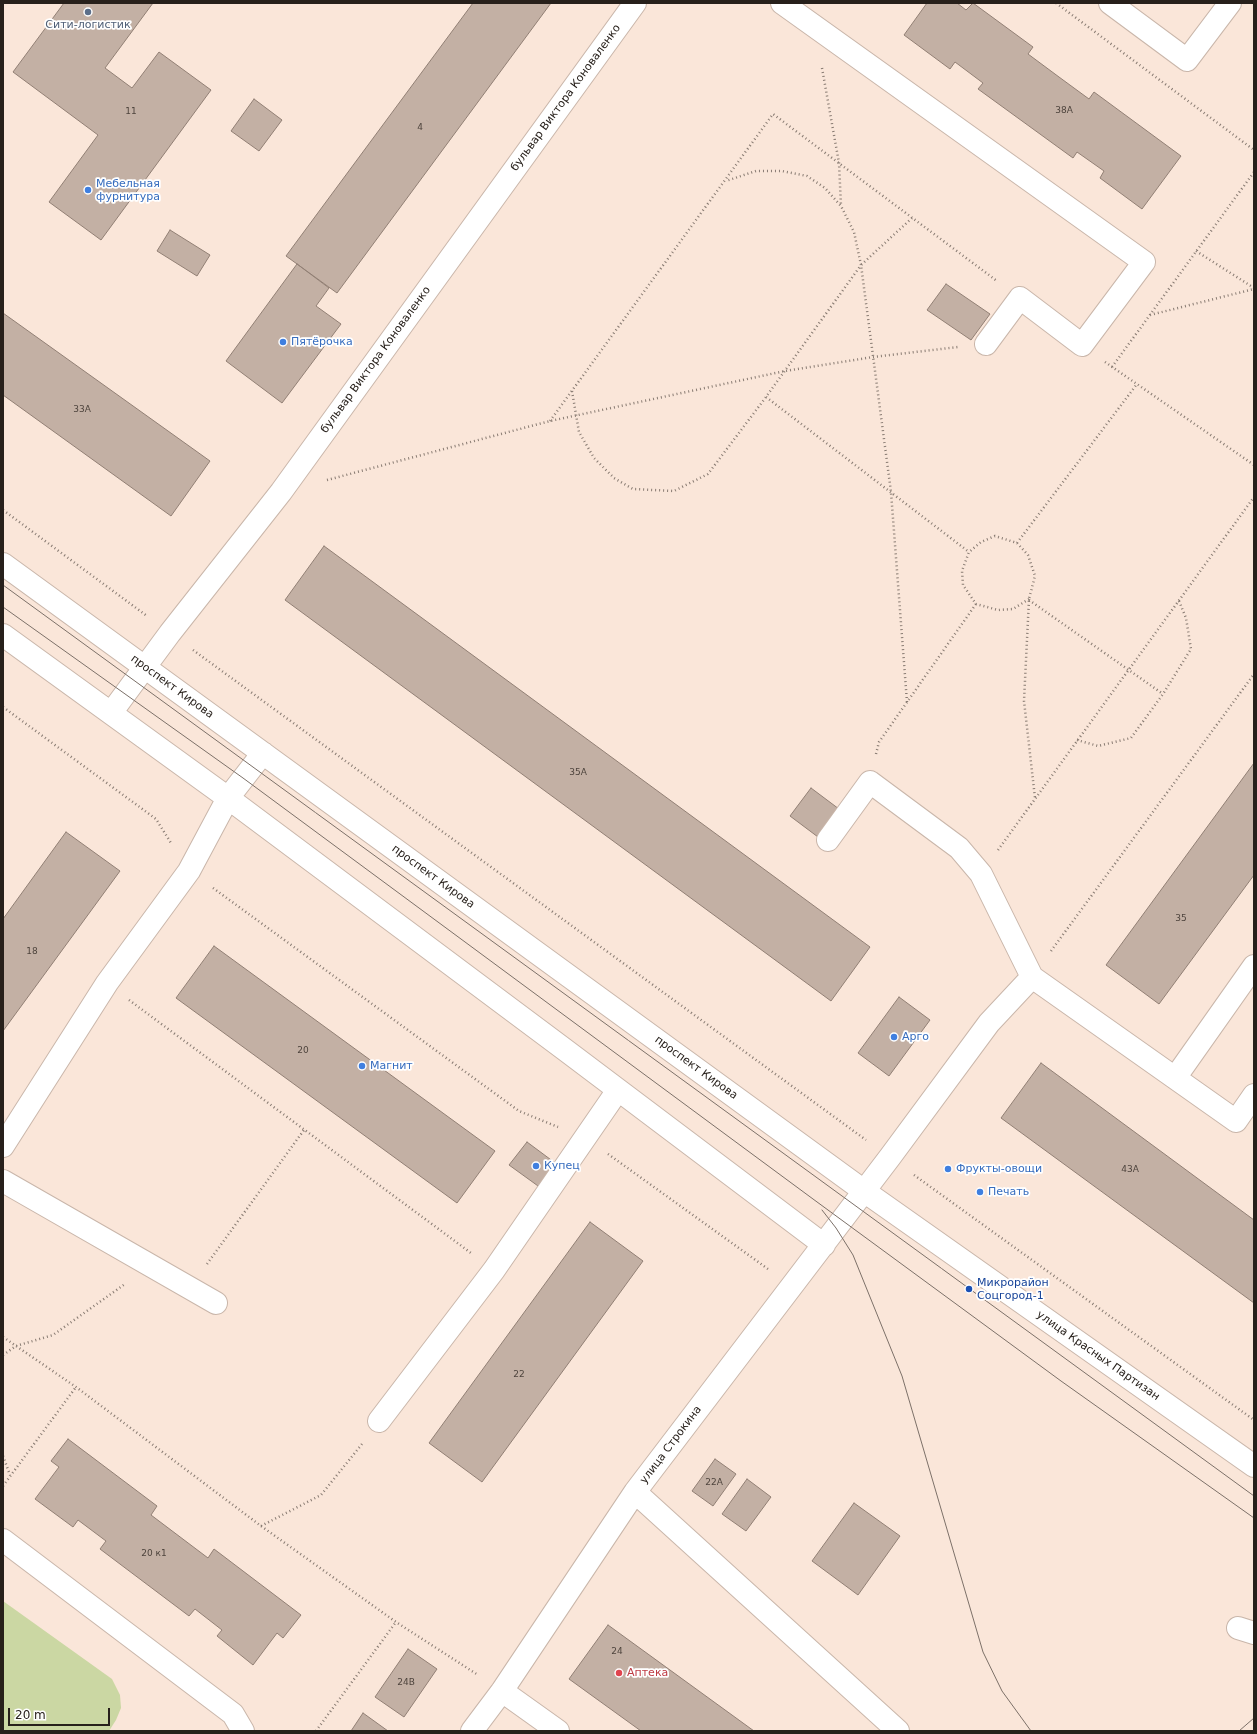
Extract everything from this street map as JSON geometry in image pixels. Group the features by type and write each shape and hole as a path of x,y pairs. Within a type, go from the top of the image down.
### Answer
{"street":[{"name":"бульвар Виктора Коноваленко","path":"111,713 170,633 281,492 635,3"},
{"path":"782,3 1144,262 1082,345 1020,298 986,344"},
{"path":"1110,3 1187,60 1230,3"},
{"name":"проспект Кирова","path":"3,564 864,1191"},
{"path":"3,635 228,798 824,1245"},
{"path":"3,1146 107,983 189,871 228,798 262,753"},
{"path":"828,840 870,782 959,848 981,874 1032,977 1236,1121 1254,1095"},
{"path":"1175,1078 1254,966"},
{"name":"улица Строкина","path":"898,1731 635,1492 824,1245 989,1023 1032,977"},
{"path":"379,1422 494,1270 584,1137 618,1090"},
{"path":"3,1181 216,1303"},
{"name":"улица Красных Партизан","path":"864,1191 1254,1466"},
{"path":"472,1731 502,1691 635,1492"},
{"path":"3,1540 233,1714 243,1731"},
{"path":"502,1691 558,1731"}],"path":[{"path":"1056,3 1254,150"},
{"path":"815,26 839,163 841,206"},
{"path":"550,421 773,114 1020,298"},
{"path":"725,181 756,171 782,171 807,176 825,188 841,206 854,232 861,265 891,492 907,702"},
{"path":"1112,367 1254,172"},
{"path":"572,391 579,432 594,458 614,478 633,489 674,491 708,474 766,397 861,265 912,218"},
{"path":"1196,251 1254,288"},
{"path":"1150,315 1254,288"},
{"path":"281,492 550,421 785,371 873,357 986,344"},
{"path":"1082,345 1254,465"},
{"path":"1017,543 1137,384"},
{"path":"766,397 969,552"},
{"path":"981,874 1254,497"},
{"path":"3,510 890,1157 1254,1420"},
{"path":"1029,600 1013,609 998,610 976,604 963,585 962,571 969,552 981,542 995,536 1017,543 1028,555 1035,576 1029,600 1024,701 1035,798"},
{"path":"1029,600 1163,694"},
{"path":"1077,740 1098,746 1131,738 1163,694 1192,649 1186,618 1179,600"},
{"path":"870,782 879,742 976,604"},
{"path":"1032,977 1254,674"},
{"path":"3,707 156,819 189,871 519,1111 584,1137 791,1287"},
{"path":"107,983 494,1270"},
{"path":"189,1288 304,1130"},
{"path":"3,1355 16,1346 53,1335 150,1266"},
{"path":"3,1336 76,1387 262,1526 396,1622 502,1691"},
{"path":"3,1486 76,1387"},
{"path":"262,1526 321,1495 379,1422"},
{"path":"3,1456 10,1475"},
{"path":"316,1731 396,1622"}],"green space":[{"path":"3,1601 112,1679 120,1695 121,1708 109,1731 6,1731 3,1729"}],"building":[{"path":"64,3 153,3 105,68 132,88 159,52 211,90 101,240 49,202 98,135 13,72"},
{"path":"473,3 551,3 337,293 286,256"},
{"path":"927,3 957,3 966,10 973,3 1033,47 1028,54 1059,77 1089,99 1094,92 1181,156 1142,209 1100,178 1104,171 1077,152 1073,158 978,89 983,83 955,62 950,69 904,35"},
{"path":"254,99 282,120 259,151 231,131"},
{"path":"170,230 210,255 197,276 157,251"},
{"name":"Пятёрочка","path":"297,264 329,288 316,306 341,324 282,403 226,361"},
{"path":"946,284 990,314 971,340 927,310"},
{"path":"3,313 210,461 171,516 3,395"},
{"path":"324,546 870,947 831,1001 285,600"},
{"path":"1254,763 1254,875 1159,1004 1106,965"},
{"path":"811,788 843,812 822,840 790,816"},
{"path":"66,832 120,871 3,1031 3,919"},
{"path":"214,946 495,1151 457,1203 176,998"},
{"name":"Арго","path":"899,997 930,1020 889,1076 858,1053"},
{"path":"1041,1063 1254,1220 1254,1303 1001,1118"},
{"name":"Купец","path":"527,1142 562,1168 545,1191 509,1165"},
{"path":"590,1222 643,1261 482,1482 429,1443"},
{"path":"68,1439 157,1506 151,1515 208,1558 214,1549 301,1615 283,1638 277,1633 253,1665 217,1636 222,1630 195,1609 189,1616 100,1549 106,1541 78,1520 73,1527 35,1499 59,1467 51,1461"},
{"path":"715,1459 736,1474 713,1506 692,1491"},
{"path":"747,1479 771,1497 746,1531 722,1514"},
{"path":"854,1503 900,1536 858,1595 812,1561"},
{"path":"608,1625 754,1731 641,1731 569,1679"},
{"path":"408,1649 437,1669 404,1717 375,1697"},
{"path":"363,1713 388,1731 351,1731"}],"tram line":[{"path":"3,585 1254,1496"},
{"path":"3,607 243,778 1061,1381 1254,1518"},
{"path":"822,1210 836,1228 853,1255 902,1376 983,1652 1002,1691 1031,1731"},
{"path":"1239,1731 1254,1718"}],"place":[{"name":"Сити-логистик","path":"88,12"},
{"name":"Мебельная фурнитура","path":"88,190"},
{"name":"Пятёрочка","path":"283,342"},
{"name":"Арго","path":"894,1037"},
{"name":"Магнит","path":"362,1066"},
{"name":"Купец","path":"536,1166"},
{"name":"Фрукты-овощи","path":"948,1169"},
{"name":"Печать","path":"980,1192"},
{"name":"Микрорайон Соцгород-1","path":"969,1289"},
{"name":"Аптека","path":"619,1673"}]}
